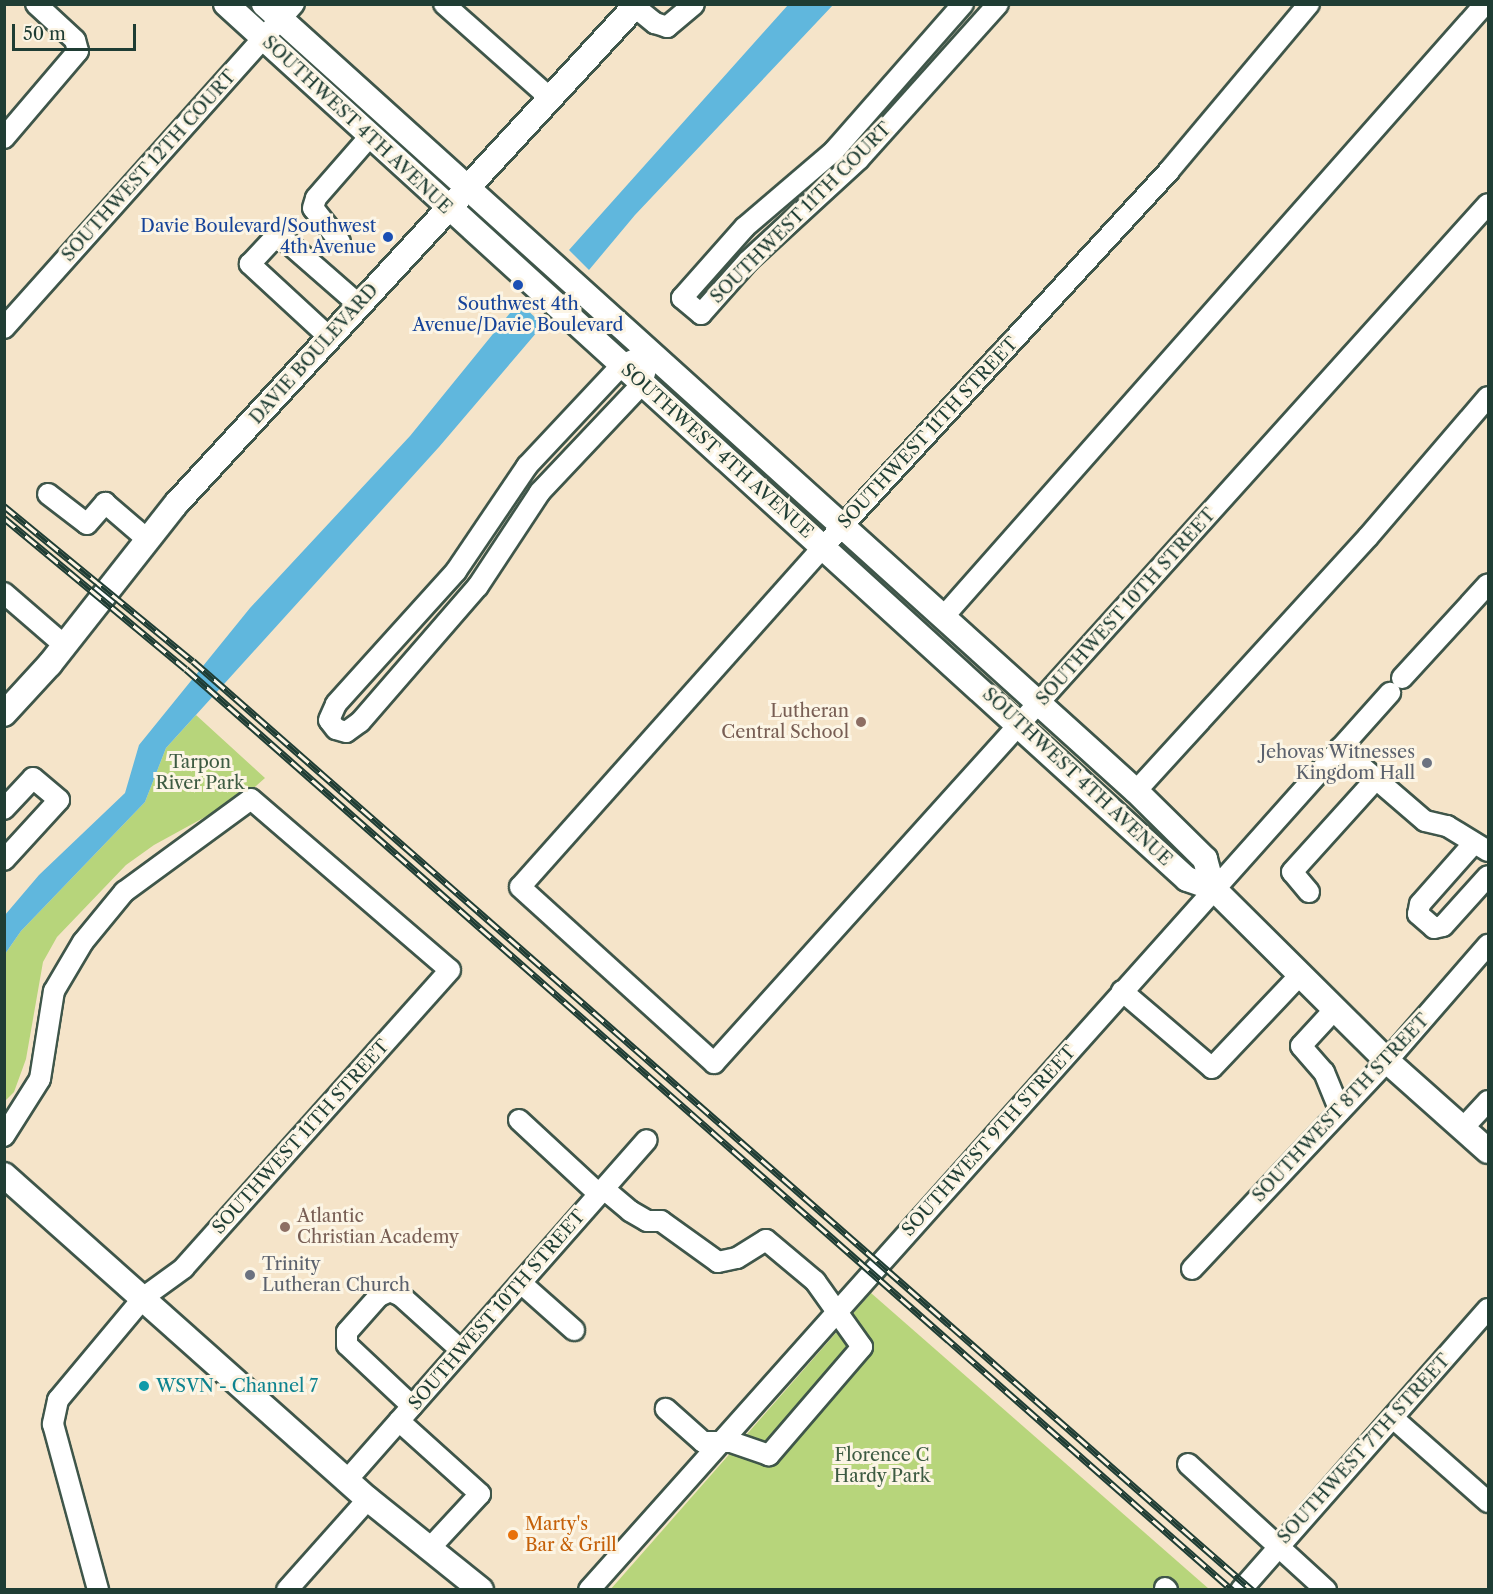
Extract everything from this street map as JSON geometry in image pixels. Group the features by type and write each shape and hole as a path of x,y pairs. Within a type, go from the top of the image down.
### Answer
{"main road":[{"name":"SOUTHWEST 4TH AVENUE","path":"226,4 372,135 446,208 1020,724 1187,879 1213,888 1388,1061 1488,1151"},
{"name":"DAVIE BOULEVARD","path":"4,714 64,645 147,539 446,208 551,99 636,6"},
{"name":"SOUTHWEST 4TH AVENUE","path":"279,9 467,187 844,524 1136,791 1204,858 1213,888"},
{"path":"4,1175 144,1297 368,1499 481,1590"}],"street":[{"path":"4,138 78,51 75,40 36,4"},
{"path":"636,6 655,23 667,27 694,4"},
{"name":"SOUTHWEST 11TH COURT","path":"963,4 834,151 745,227 682,298 701,314 748,261 860,159 993,6"},
{"name":"SOUTHWEST 11TH STREET","path":"714,1063 520,887 823,547 1169,171 1309,4"},
{"path":"944,616 1485,4"},
{"name":"SOUTHWEST 12TH COURT","path":"6,322 264,38 279,9"},
{"path":"457,9 551,99"},
{"path":"340,242 313,208 316,198 372,135"},
{"name":"SOUTHWEST 10TH STREET","path":"714,1063 1488,204"},
{"path":"330,337 250,264 278,234 358,304"},
{"path":"651,352 642,384 540,492 478,586 360,722 346,732 336,729 329,720 336,704 456,572 527,466 622,365 651,352"},
{"path":"1136,791 1368,537 1488,397"},
{"path":"48,494 87,524 105,503 147,539"},
{"name":"SOUTHWEST 9TH STREET","path":"589,1590 1213,888 1488,584"},
{"path":"4,593 64,645"},
{"path":"1340,748 1425,820 1447,826 1481,847 1420,904 1418,914 1434,928 1443,926 1488,876"},
{"path":"4,809 33,778 59,800 4,860"},
{"path":"1309,892 1292,872 1375,780"},
{"name":"SOUTHWEST 11TH STREET","path":"4,1136 40,1079 54,991 83,942 124,892 251,800 450,970 184,1268 144,1297 58,1400 53,1424 98,1590"},
{"name":"SOUTHWEST 8TH STREET","path":"1192,1269 1388,1061 1481,968 1488,945"},
{"path":"1122,991 1212,1068 1300,975"},
{"path":"1335,1009 1301,1046 1324,1072 1340,1111"},
{"path":"1463,1128 1488,1101"},
{"path":"519,1120 601,1191 647,1221 661,1221 718,1262 737,1258 766,1240 815,1281 835,1313 862,1347 855,1359 769,1455 721,1441 703,1442 666,1409"},
{"name":"SOUTHWEST 10TH STREET","path":"347,1480 647,1140"},
{"path":"521,1283 574,1330"},
{"path":"429,1549 480,1494 347,1345 347,1332 373,1303 390,1292 401,1296 461,1350"},
{"name":"SOUTHWEST 7TH STREET","path":"1241,1590 1393,1418 1486,1318"},
{"path":"1393,1418 1488,1502"},
{"path":"1188,1464 1326,1590"},
{"path":"287,1590 368,1499"}],"green space":[{"name":"Tarpon River Park","path":"196,715 265,778 247,794 154,845 126,865 57,937 43,962 26,1059 14,1092 5,1101 5,954 21,931 145,802 166,748"},
{"name":"Florence C Hardy Park","path":"871,1293 1209,1589 610,1590"}],"water":[{"path":"788,5 833,5 635,215 589,270 569,250"},
{"path":"519,302 543,325 439,447 166,748 145,802 21,931 5,954 5,915 39,875 125,793 139,745 250,608 410,436"}],"railway":[{"path":"4,506 193,661 1252,1590"},
{"path":"4,518 186,669 1232,1590"}],"place":[{"name":"Davie Boulevard/Southwest 4th Avenue","path":"388,237"},
{"name":"Southwest 4th Avenue/Davie Boulevard","path":"518,285"},
{"name":"Lutheran Central School","path":"861,722"},
{"name":"Jehovas Witnesses Kingdom Hall","path":"1427,763"},
{"name":"Atlantic Christian Academy","path":"285,1227"},
{"name":"Trinity Lutheran Church","path":"250,1275"},
{"name":"WSVN - Channel 7","path":"144,1386"},
{"name":"Marty's Bar & Grill","path":"513,1535"}]}
